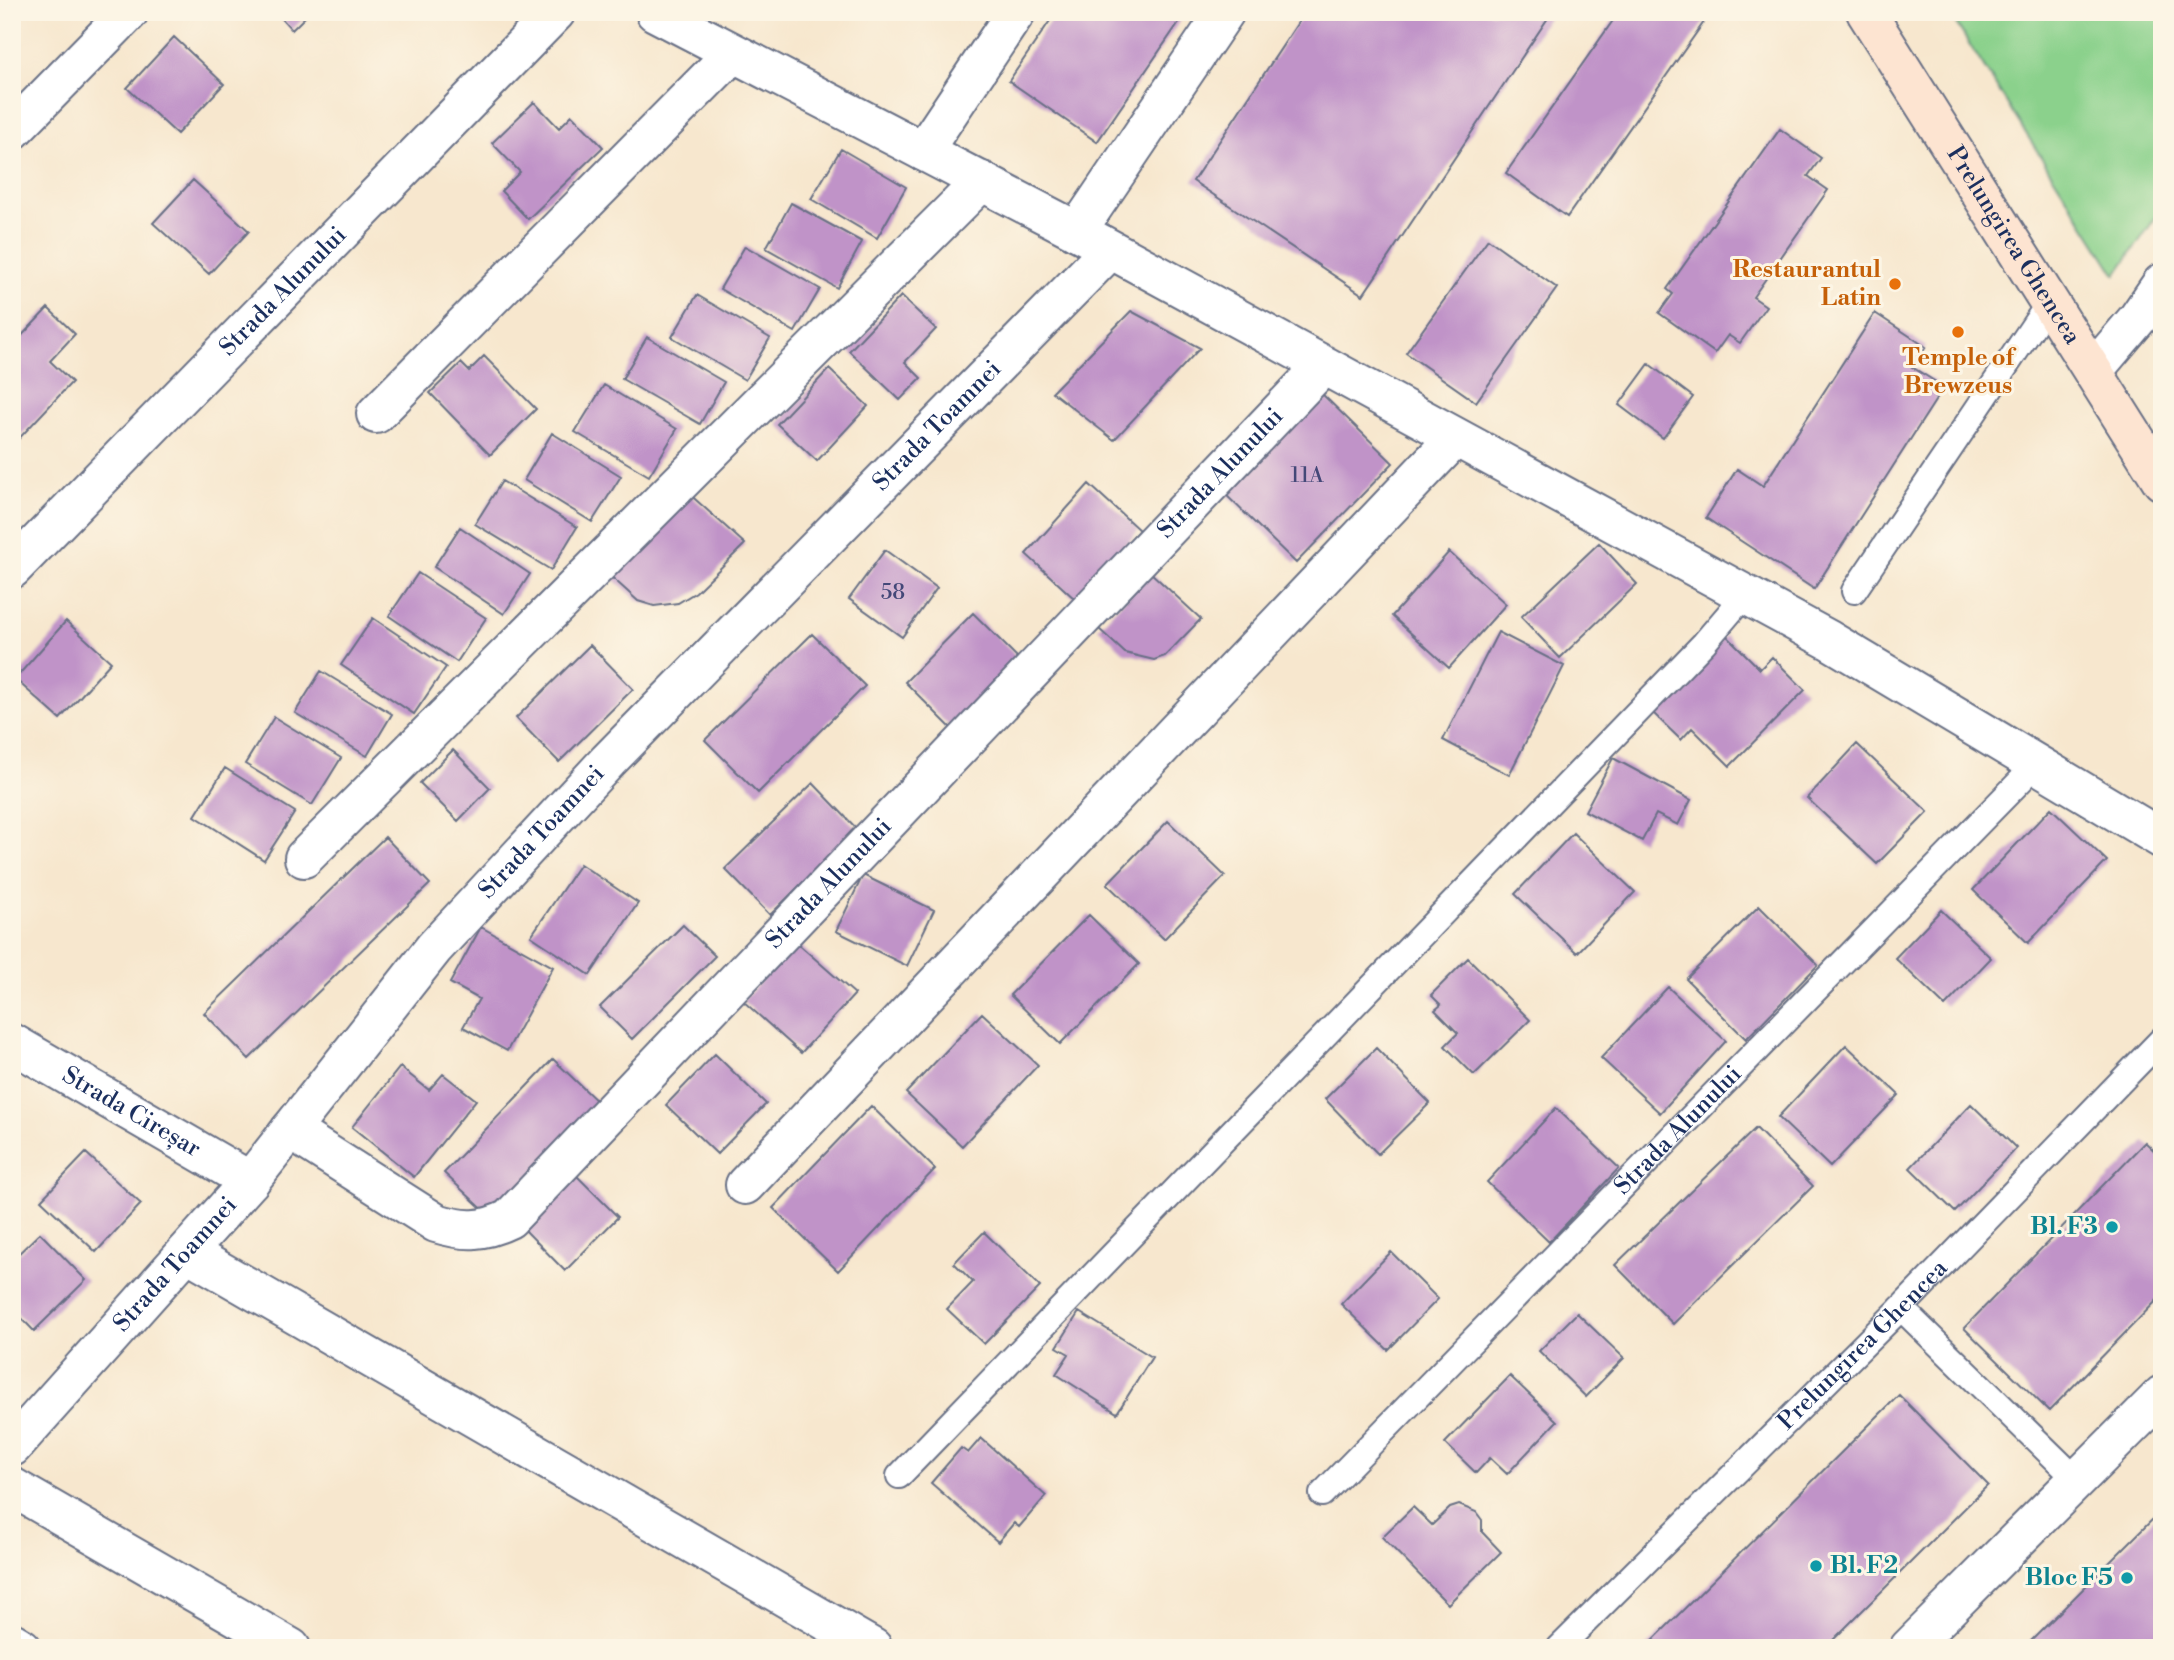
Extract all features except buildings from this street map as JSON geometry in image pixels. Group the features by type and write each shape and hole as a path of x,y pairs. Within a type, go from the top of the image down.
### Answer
{"main road":[{"name":"Prelungirea Ghencea","path":"1866,12 2162,481"}],"street":[{"path":"12,131 129,12"},
{"name":"Strada Alunului","path":"12,569 556,12"},
{"path":"655,12 1077,231 1322,367 1829,640 2035,766 2162,839"},
{"path":"923,151 1016,12"},
{"path":"1077,231 1225,12"},
{"path":"376,414 733,53"},
{"path":"304,858 982,181"},
{"name":"Strada Toamnei","path":"12,1447 250,1181 434,947 608,761 1110,250"},
{"path":"2093,372 2138,318 2162,283"},
{"name":"Strada Alunului","path":"290,1130 436,1223 461,1231 485,1230 509,1219 1322,367"},
{"path":"745,1185 1455,438"},
{"name":"Strada Cireșar","path":"12,1043 250,1181"},
{"path":"187,1252 873,1648"},
{"path":"1909,1648 2076,1478 2162,1395"},
{"path":"12,1487 291,1648"},
{"path":"12,1642 22,1648"}],"lane":[{"path":"1854,591 2050,301"},
{"path":"898,1476 1704,643 1744,596"},
{"name":"Strada Alunului","path":"1322,1494 2035,766"},
{"name":"Prelungirea Ghencea","path":"1559,1648 1901,1308 2162,1039"},
{"path":"1901,1308 2076,1478"}],"green space":[{"path":"1949,12 2162,12 2162,208 2116,275"}],"place":[{"name":"Restaurantul Latin","path":"1895,284"},
{"name":"Temple of Brewzeus","path":"1958,332"},
{"name":"Bl. F3","path":"2112,1227"},
{"name":"Bl. F2","path":"1816,1566"},
{"name":"Bloc F5","path":"2127,1578"}]}
